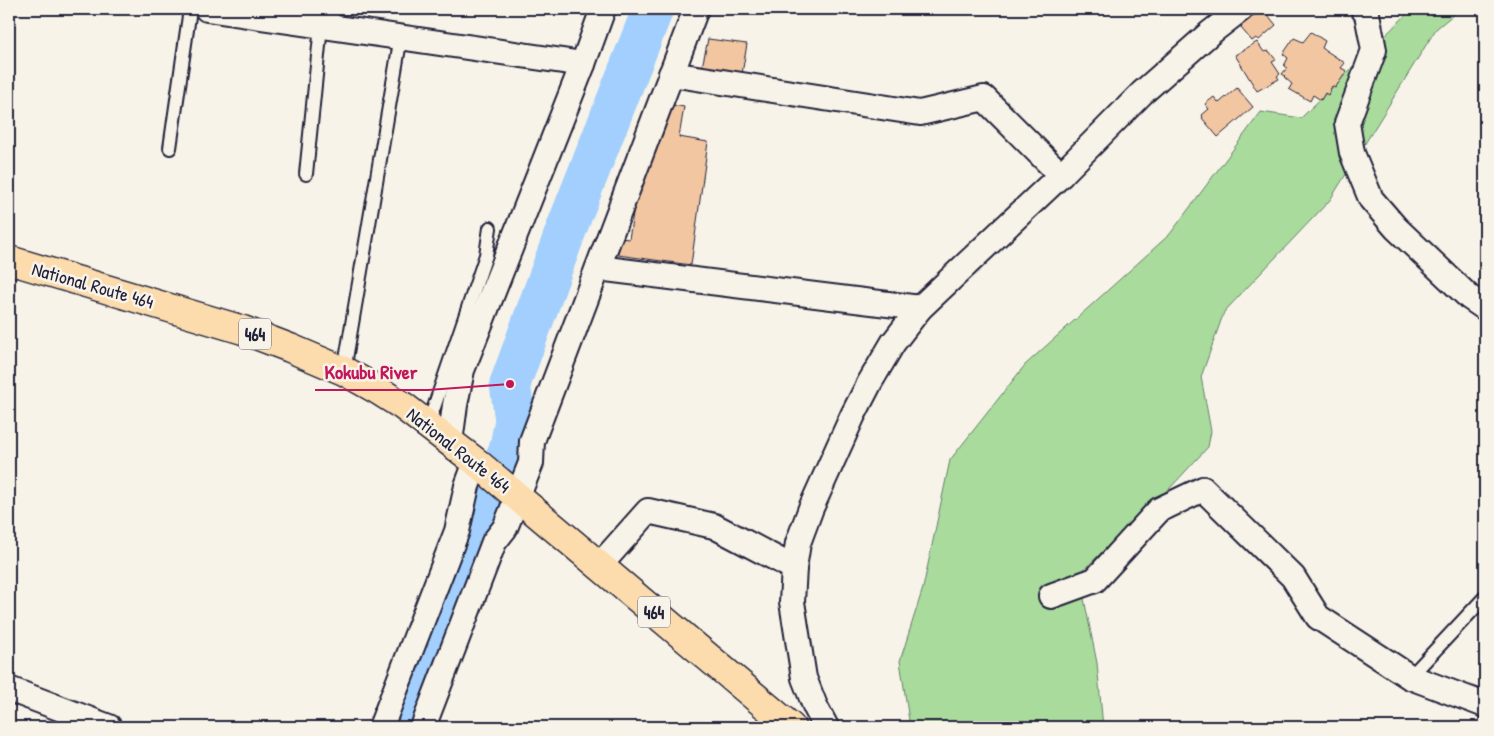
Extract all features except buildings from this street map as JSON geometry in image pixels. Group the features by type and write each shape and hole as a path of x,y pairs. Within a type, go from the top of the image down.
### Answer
{"highway":[{"name":"National Route 464","path":"9,260 243,330 344,372 403,406 518,496 791,727"}],"street":[{"path":"207,9 328,21 401,36 583,64"},
{"path":"450,442 462,370 603,9"},
{"path":"423,727 494,542 505,528 531,463 532,441 696,9"},
{"path":"826,727 804,678 792,602 794,568 798,543 811,508 870,382 893,343 920,308 1061,175 1142,93 1210,33 1241,9"},
{"path":"1362,9 1367,14 1374,50 1347,122 1352,153 1371,199 1396,228 1469,297 1485,308"},
{"path":"671,74 920,113 984,98 1061,175"},
{"path":"598,268 920,308"},
{"path":"381,727 457,530 467,486 476,462"},
{"path":"1051,596 1095,580 1159,510 1202,489 1293,576 1318,617 1410,678 1485,705"},
{"path":"601,567 608,556 648,511 714,526 794,568"},
{"path":"9,689 109,727"}],"lane":[{"path":"170,148 190,9"},
{"path":"306,174 328,21"},
{"path":"344,372 401,36"},
{"path":"428,425 486,255 490,228"},
{"path":"1410,678 1485,597"}],"green space":[{"path":"1412,9 1460,9 1436,29 1330,200 1224,312 1201,377 1211,431 1208,447 1172,486 1079,574 1097,663 1103,727 910,727 900,661 923,588 950,460 1025,365 1170,234 1261,112 1301,118"}],"waterway":[{"path":"396,727 460,575 510,447 515,420 510,384 569,222 653,9"}],"place":[{"name":"Kokubu River","path":"510,384"}]}
